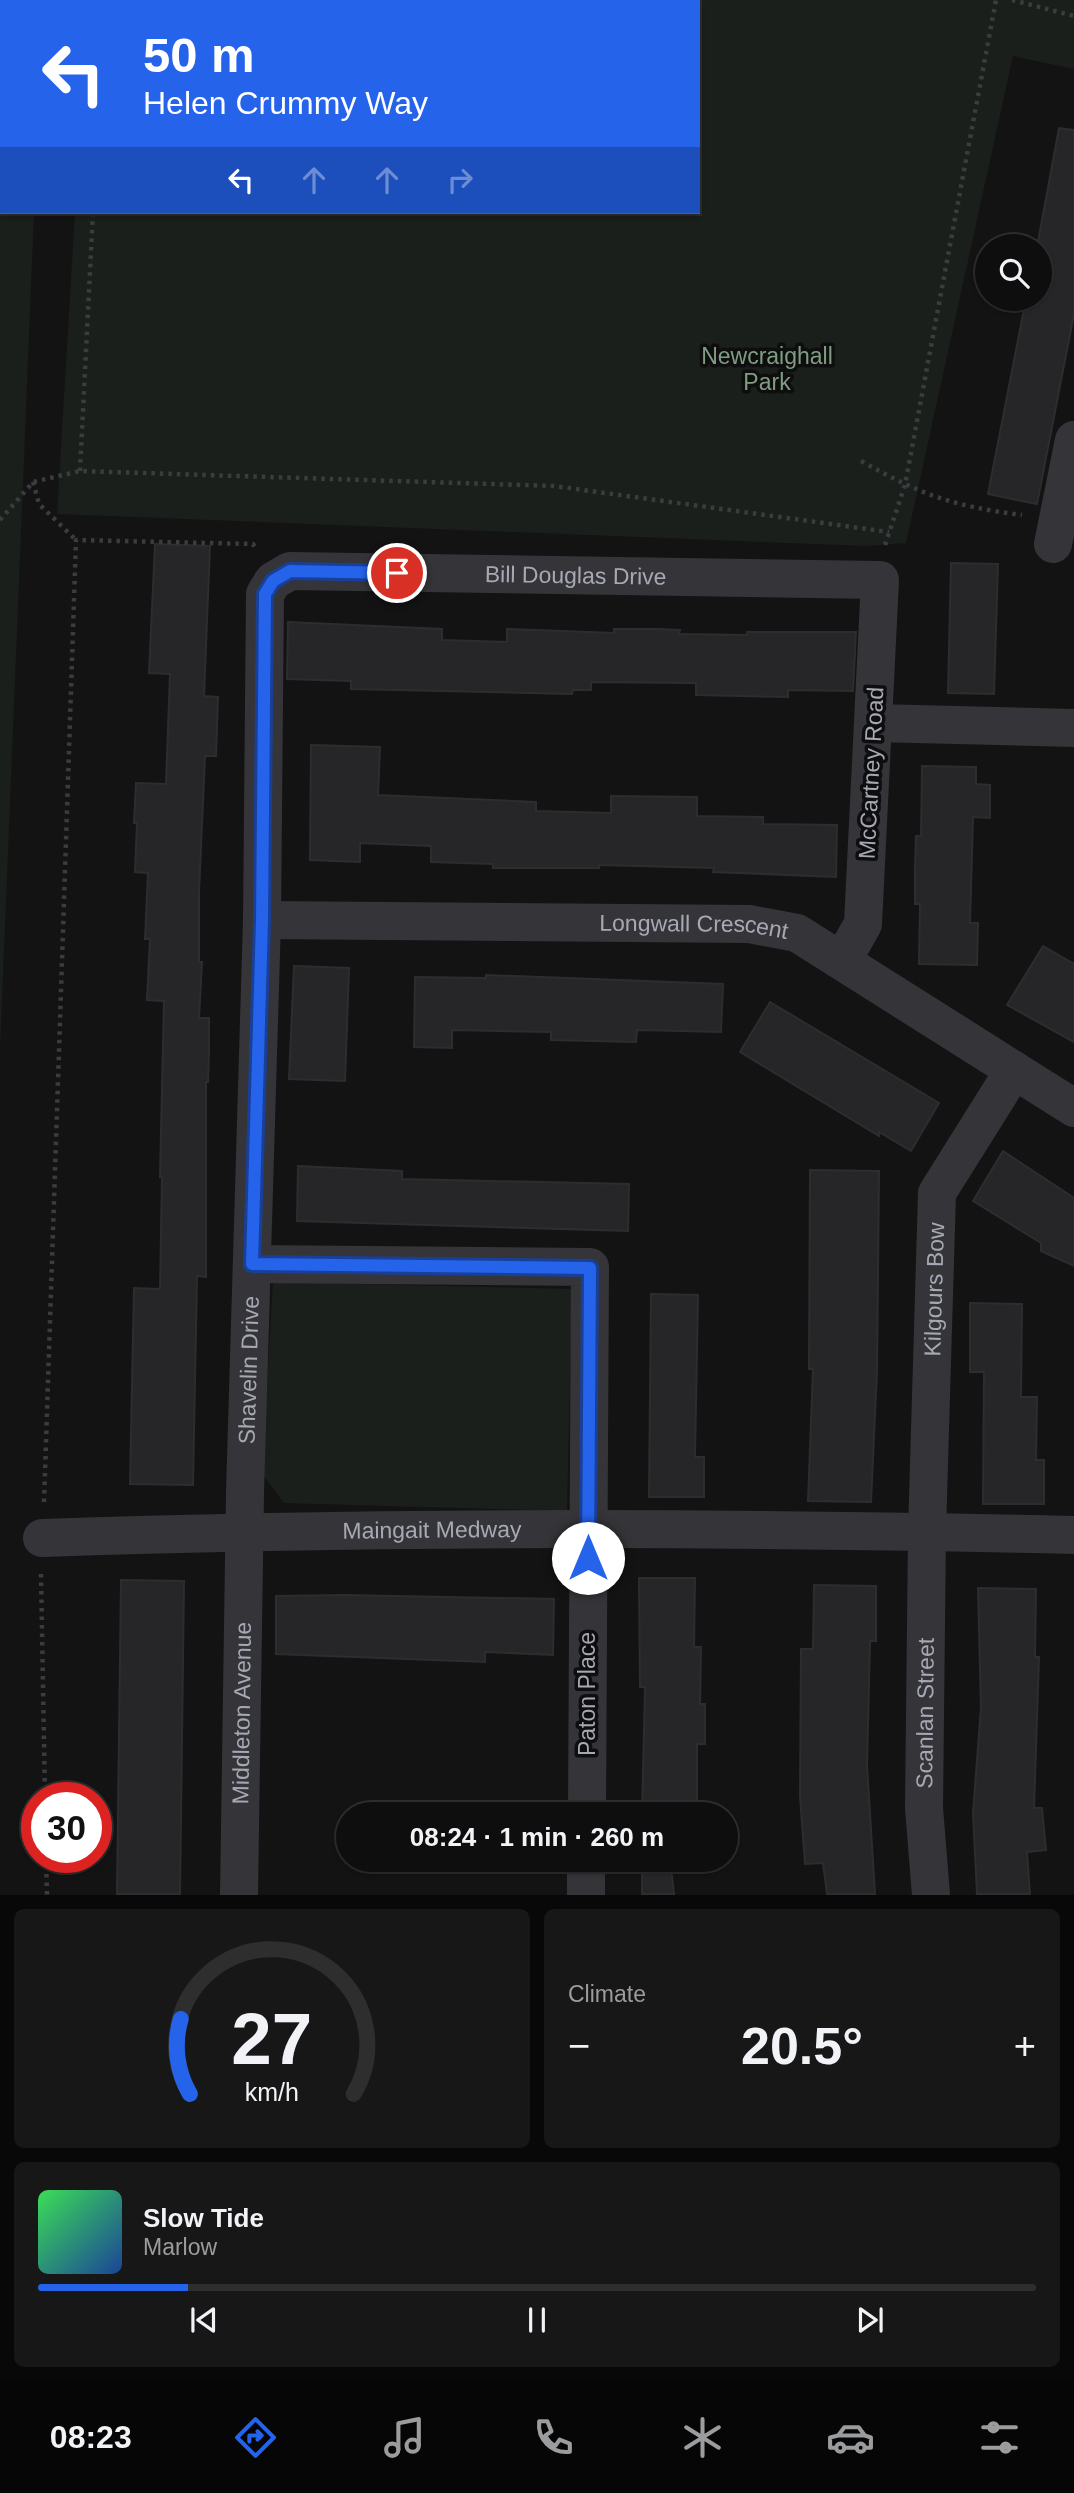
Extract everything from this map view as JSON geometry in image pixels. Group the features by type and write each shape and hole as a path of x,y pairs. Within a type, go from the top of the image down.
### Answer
{"street":[{"path":"1055,532 1074,440"},
{"name":"Bill Douglas Drive","path":"273,581 290,571 880,580"},
{"name":"McCartney Road","path":"842,961 863,924 880,580"},
{"name":"Shavelin Drive","path":"246,1531 262,920 265,594 273,581"},
{"path":"875,723 1074,728"},
{"name":"Longwall Crescent","path":"262,920 749,924 797,933 1074,1108"},
{"name":"Kilgours Bow","path":"927,1532 937,1193 1014,1070"},
{"name":"Paton Place","path":"252,1264 590,1268 587,1802"},
{"name":"Maingait Medway","path":"42,1538 246,1531 762,1529 1074,1535"},
{"name":"Middleton Avenue","path":"239,1895 246,1531"},
{"name":"Scanlan Street","path":"927,1532 924,1808 931,1895"},
{"path":"586,1872 586,1895"}],"path":[{"path":"880,580 889,533 905,485 996,0"},
{"path":"1012,0 1074,16"},
{"path":"80,471 93,214"},
{"path":"861,461 905,485 967,508 1055,532"},
{"path":"0,520 33,482 80,471 554,486 889,533"},
{"path":"33,482 39,503 76,540 253,544 273,581"},
{"path":"45,1782 42,1538 76,540"},
{"path":"46,1873 47,1895"}],"green space":[{"name":"Newcraighall Park","path":"700,0 1074,0 1074,69 1013,56 906,543 866,546 57,514 75,214 700,214"},
{"path":"0,214 34,214 0,1049"},
{"path":"273,1282 572,1289 567,1511 284,1503 262,1474"}],"building":[{"path":"1059,128 1074,130 1074,314 1037,504 988,494 1024,311 1052,311 1052,234 1039,234"},
{"path":"155,544 210,546 204,696 218,697 216,756 205,756 199,892 199,962 202,962 199,1018 209,1018 209,1050 206,1082 206,1277 197,1276 193,1485 130,1484 134,1288 160,1289 164,1001 147,1000 150,939 145,939 148,873 135,872 137,823 134,823 136,783 166,784 170,674 149,673"},
{"path":"951,563 998,564 994,694 948,693"},
{"path":"288,622 442,629 442,640 507,642 507,629 614,633 614,629 659,629 680,630 679,634 747,635 747,632 856,632 853,691 788,690 788,697 696,695 696,683 591,682 591,690 573,690 572,694 351,689 351,681 287,679"},
{"path":"311,745 380,747 378,795 536,802 536,811 611,813 611,796 697,797 697,816 763,817 763,824 837,825 836,877 713,872 714,868 599,865 599,868 493,868 493,864 431,862 431,846 360,843 360,862 310,860"},
{"path":"922,766 976,767 976,784 990,785 990,818 973,817 970,923 978,923 977,965 919,964 920,904 915,904 915,868 916,836 921,836"},
{"path":"1043,946 1074,964 1074,1042 1007,1005"},
{"path":"294,966 349,968 345,1081 289,1079"},
{"path":"486,975 723,984 721,1032 637,1030 636,1042 551,1040 551,1032 452,1030 452,1048 414,1047 415,977 486,978"},
{"path":"770,1002 939,1103 911,1151 879,1132 879,1136 740,1052"},
{"path":"1003,1151 1074,1198 1074,1266 1041,1251 1041,1243 973,1201"},
{"path":"298,1166 402,1171 402,1179 629,1184 628,1231 297,1221"},
{"path":"810,1170 879,1171 877,1370 871,1502 808,1501 813,1369 809,1369"},
{"path":"651,1294 698,1295 695,1457 704,1457 704,1497 649,1497"},
{"path":"970,1303 1022,1304 1021,1397 1037,1397 1036,1460 1044,1460 1044,1504 983,1504 984,1372 970,1372"},
{"path":"639,1578 695,1578 694,1647 701,1647 700,1704 705,1704 705,1744 697,1744 697,1802 642,1802 645,1687 640,1687"},
{"path":"121,1580 184,1581 180,1894 117,1894"},
{"path":"814,1585 876,1586 876,1641 870,1641 867,1765 875,1894 827,1894 823,1863 805,1864 800,1796 801,1649 813,1649"},
{"path":"978,1588 1036,1589 1035,1657 1039,1657 1034,1808 1042,1808 1046,1850 1027,1852 1030,1894 977,1894 973,1813 981,1707"},
{"path":"276,1596 554,1599 553,1655 485,1652 485,1662 276,1654"},
{"path":"642,1872 671,1872 674,1894 642,1894"}],"route":[{"path":"397,573 290,571 273,581 265,594 262,920 252,1264 590,1268 588,1558"}]}
